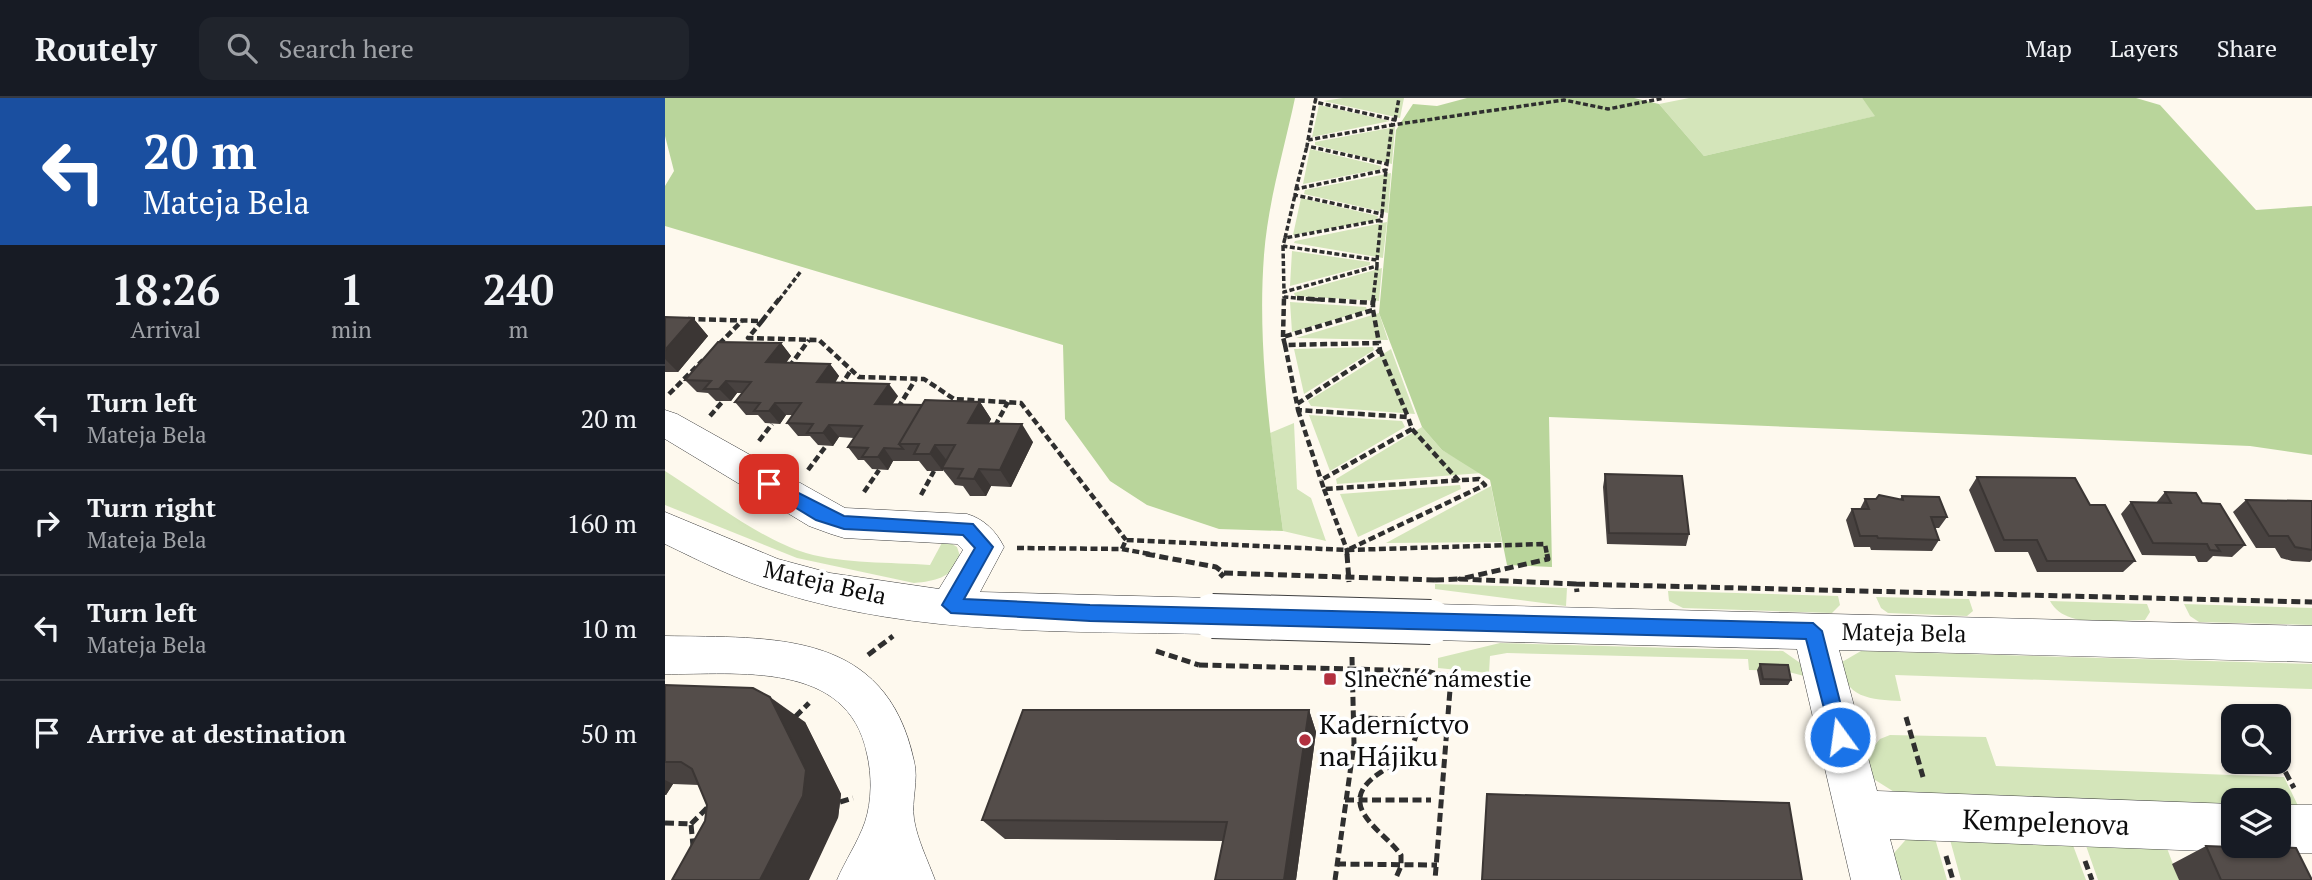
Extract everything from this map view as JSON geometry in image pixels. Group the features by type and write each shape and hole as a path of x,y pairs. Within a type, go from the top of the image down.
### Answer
{"street":[{"path":"665,423 822,515 844,523 967,529 985,547 951,605"},
{"name":"Mateja Bela","path":"665,527 740,562 799,582 880,598 951,605 1212,616 2312,644"},
{"path":"1813,631 1876,880"},
{"path":"665,654 795,660 840,677 870,707 887,736 896,769 873,808 862,880"},
{"path":"873,808 910,880"},
{"name":"Kempelenova","path":"1860,814 2221,828"},
{"path":"2291,829 2312,830"}],"path":[{"path":"1399,98 1392,125 1373,310 1380,350 1412,429 1459,481"},
{"path":"1307,143 1392,125 1564,100 1608,110 1664,98"},
{"path":"1349,591 1347,550 1298,407 1283,337 1283,246 1316,100 1395,120"},
{"path":"1307,143 1387,167"},
{"path":"1296,189 1387,167"},
{"path":"1295,195 1382,214"},
{"path":"1285,238 1381,220"},
{"path":"1283,246 1377,263"},
{"path":"1284,294 1377,263"},
{"path":"741,346 801,271"},
{"path":"1284,294 1373,303"},
{"path":"1283,337 1373,310"},
{"path":"682,319 762,321"},
{"path":"714,349 743,320"},
{"path":"748,338 819,340 859,377 924,379 954,399 1021,403 1126,540 1347,550 1545,544 1548,559 1460,579"},
{"path":"783,375 810,340"},
{"path":"1285,345 1379,343"},
{"path":"1298,407 1380,350"},
{"path":"665,397 704,359"},
{"path":"834,395 851,370"},
{"path":"892,417 916,379"},
{"path":"949,409 954,399"},
{"path":"992,431 1008,402"},
{"path":"1298,407 1408,417"},
{"path":"1321,480 1412,429"},
{"path":"1324,489 1479,479 1485,485 1347,550"},
{"path":"1122,549 1126,540"},
{"path":"985,547 1122,549 1216,567 1224,573 2312,602"},
{"path":"1576,584 1579,625"},
{"path":"863,659 889,636"},
{"path":"1335,880 1354,744 1352,646"},
{"path":"1148,648 1199,665 1426,671 1451,677 1436,880"},
{"path":"795,717 810,702"},
{"path":"1355,718 1407,719 1416,735 1410,753 1375,776 1361,800 1361,807 1367,816 1399,850 1401,866 1395,880"},
{"path":"665,823 691,824 718,797"},
{"path":"1345,800 1431,800"},
{"path":"840,802 873,808"},
{"path":"691,824 694,854 704,850"},
{"path":"1337,864 1437,865"}],"green space":[{"path":"665,98 1295,98 1269,215 1262,289 1266,393 1283,531 1219,529 1147,505 1110,481 1065,419 1063,345 665,226 665,186 674,171 665,136"},
{"path":"1343,98 1404,98 1400,118 1323,101"},
{"path":"1467,98 1634,98 1659,104 1704,156 1875,116 1862,98 2136,98 2160,105 2256,210 2312,206 2312,455 2250,446 1549,417 1552,567 1507,565 1490,480 1442,450 1422,427 1379,313 1396,130 1413,104 1437,106"},
{"path":"1689,98 1862,98 1876,116 1704,156 1659,104"},
{"path":"1319,105 1390,121 1312,137"},
{"path":"1395,127 1392,164 1315,145 1315,142"},
{"path":"1310,149 1381,166 1381,169 1303,184"},
{"path":"1391,173 1388,213 1304,194 1305,190"},
{"path":"1301,198 1378,216 1377,220 1293,235"},
{"path":"1387,222 1383,258 1294,243 1295,241"},
{"path":"1292,251 1370,262 1370,265 1290,286"},
{"path":"1382,268 1379,301 1295,296 1294,293"},
{"path":"1290,302 1366,307 1367,310 1292,332"},
{"path":"1379,313 1388,340 1296,338"},
{"path":"1373,347 1374,350 1304,394 1294,349"},
{"path":"1391,349 1415,414 1311,406 1308,401"},
{"path":"1309,415 1402,421 1405,427 1330,471"},
{"path":"1294,423 1297,489 1311,498 1326,541 1283,531 1270,433"},
{"path":"1422,427 1442,450 1482,473 1337,484 1336,479"},
{"path":"665,471 752,528 806,553 851,561 930,565 944,539 957,547 961,559 952,570 941,577 914,583 797,558 665,505"},
{"path":"1460,485 1461,489 1358,537 1340,494"},
{"path":"1491,486 1502,542 1386,543"},
{"path":"1435,584 1567,588 1566,606 1435,589"},
{"path":"1668,591 1838,596 1840,605 1832,613 1683,608 1669,601"},
{"path":"1876,597 1969,599 1973,611 1967,616 1888,613 1881,608"},
{"path":"2050,601 2147,604 2150,612 2145,620 2079,620 2057,610"},
{"path":"2184,604 2312,608 2312,625 2199,622 2190,616"},
{"path":"1500,643 1783,651 1803,665 1808,677 1785,671 1749,670 1748,659 1507,653 1490,656 1489,673 1438,668 1438,658"},
{"path":"1861,651 2312,664 2312,689 1895,675 1901,701 1890,701 1861,695 1847,683 1842,662"},
{"path":"1890,735 1986,737 1996,766 2284,777 2289,788 2221,788 2221,813 1907,800 1872,778 1865,756 1880,739"},
{"path":"2291,791 2303,816 2291,816"},
{"path":"1910,835 1934,835 1947,880 1895,880 1894,853"},
{"path":"1949,836 2071,840 2086,880 1961,880"},
{"path":"2084,840 2165,843 2179,880 2098,880"}],"building":[{"path":"665,317 693,318 665,350"},
{"path":"718,342 781,343 766,362 830,364 817,382 889,384 875,404 922,405 899,444 903,449 884,448 878,457 862,457 868,448 848,447 862,426 829,425 823,433 807,433 813,424 787,423 801,403 775,403 769,411 754,411 760,403 735,402 751,382 726,381 719,389 704,389 711,381 685,380"},
{"path":"925,400 980,402 968,423 1022,424 1000,470 979,469 974,479 958,478 963,469 942,468 955,445 935,445 930,454 914,454 919,444 899,444"},
{"path":"1605,474 1682,476 1689,534 1609,533"},
{"path":"1977,477 2075,478 2090,505 2105,505 2135,561 2047,561 2037,540 2004,540"},
{"path":"2165,492 2196,493 2202,503 2220,504 2245,545 2216,545 2220,551 2210,550 2207,544 2153,543 2131,502 2171,503"},
{"path":"1879,495 1903,500 1902,496 1939,497 1947,517 1931,517 1939,540 1860,536 1852,509 1869,509 1865,499 1876,499"},
{"path":"2246,500 2312,501 2312,550 2295,547 2288,536 2269,536"},
{"path":"1760,664 1788,665 1791,680 1763,679"},
{"path":"665,685 753,688 770,697 806,770 803,796 760,880 672,880 705,821 707,805 692,769 681,762 665,762"},
{"path":"1023,710 1309,710 1284,880 1215,880 1227,822 982,820"},
{"path":"1487,794 1789,803 1802,880 1482,880"},
{"path":"2206,846 2221,847 2221,858 2291,858 2291,848 2296,848 2312,880 2221,880"}],"place":[{"name":"Slnečné námestie","path":"1330,679"},
{"name":"Kaderníctvo na Hájiku","path":"1305,740"}],"route":[{"path":"769,484 822,515 844,523 967,529 985,547 951,605 997,610 1090,613 1813,631 1840,737"}]}
